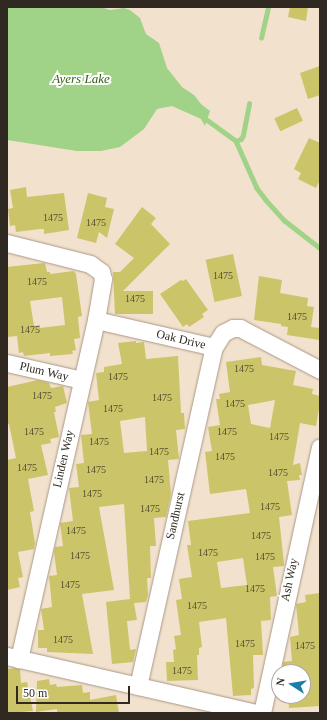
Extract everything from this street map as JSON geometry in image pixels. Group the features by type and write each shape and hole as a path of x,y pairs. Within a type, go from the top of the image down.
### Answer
{"street":[{"name":"Linden Way","path":"7,243 90,264 101,272 103,279 96,320 82,380 13,658"},
{"name":"Oak Drive","path":"96,320 214,347 223,333 233,328 240,328 320,370"},
{"name":"Sandhurst","path":"138,686 214,347"},
{"name":"Plum Way","path":"7,363 82,380"},
{"name":"Ash Way","path":"262,713 320,447"},
{"path":"13,658 256,713"}],"water":[{"name":"Ayers Lake","path":"7,7 101,7 110,10 124,8 130,10 140,18 146,34 159,43 167,68 182,87 194,95 201,104 210,111 205,126 201,119 172,106 157,109 144,129 120,147 101,151 77,151 7,140"}],"building":[{"path":"290,7 308,7 306,21 288,17"},
{"path":"320,66 320,95 308,99 300,73"},
{"path":"297,108 303,121 280,131 274,119"},
{"path":"309,138 320,143 320,180 316,188 298,179 301,173 294,169"},
{"path":"26,187 27,197 64,193 69,230 44,234 44,229 16,232 15,225 10,226 8,209 13,208 10,190"},
{"path":"88,193 107,198 105,207 114,209 107,238 99,232 96,243 77,238"},
{"path":"142,207 156,218 151,224 170,244 123,291 153,291 153,314 115,314 113,272 120,272 134,258 115,244"},
{"path":"233,254 242,296 215,302 206,260"},
{"path":"45,263 47,272 50,272 50,274 74,271 76,274 82,316 78,317 80,338 74,339 76,350 72,351 73,354 50,356 50,353 24,356 23,352 19,353 17,336 7,337 7,267","holes":["62,297 65,325 40,328 40,325 34,326 30,301"]},
{"path":"259,276 282,280 280,293 308,298 307,306 314,307 311,327 320,328 320,340 287,335 288,327 281,326 281,324 254,320"},
{"path":"186,279 208,310 202,314 204,317 189,327 187,324 183,327 160,294 181,280 183,281"},
{"path":"136,341 136,343 144,342 146,359 178,356 181,413 184,413 185,429 176,430 179,459 168,460 171,494 166,517 154,518 156,546 150,546 151,578 147,578 148,595 146,602 134,603 137,620 127,621 130,650 136,649 133,662 112,664 106,602 130,599 124,504 99,507 114,590 82,594 93,654 47,652 47,648 38,648 38,630 44,630 41,609 52,607 49,576 57,575 54,552 55,547 63,546 60,523 73,521 69,488 79,487 76,464 84,463 81,435 92,434 88,402 99,400 96,373 104,372 104,367 122,364 118,343","holes":["145,417 147,451 124,453 120,421"]},
{"path":"261,357 262,365 296,371 293,385 313,389 312,394 320,396 316,426 300,423 293,465 300,463 302,475 299,475 300,480 287,481 292,515 279,517 284,566 273,567 277,596 270,597 271,620 261,621 263,655 253,655 254,688 251,689 251,695 233,696 226,618 199,622 202,647 199,648 199,655 197,655 198,680 167,681 166,662 174,662 173,650 176,649 174,636 181,635 176,600 182,599 179,579 192,577 187,545 191,545 188,521 250,513 246,489 210,494 205,452 212,451 208,427 220,425 216,399 220,399 219,394 230,392 226,362","holes":["275,400 270,428 251,424 248,405","243,558 247,585 221,588 217,562"]},
{"path":"38,380 49,383 51,388 63,386 67,403 55,407 56,412 54,412 59,437 50,439 51,443 41,445 48,475 28,479 34,511 30,512 35,543 34,549 18,552 23,577 18,578 20,587 7,590 7,460 16,458 9,424 7,424 7,387"},
{"path":"320,593 320,706 289,708 289,704 311,704 311,664 283,664 283,662 292,661 290,637 299,635 296,604 306,602 305,595"},
{"path":"7,669 20,669 21,683 27,682 33,711 8,713"},
{"path":"49,679 50,685 56,684 57,687 82,685 83,693 90,692 90,700 116,695 119,713 57,713 57,709 36,712 37,681"}],"waterway":[{"path":"261,38 268,7"},
{"path":"206,119 236,141 241,139 243,135 249,104"},
{"path":"236,141 257,188 266,200 284,220 320,248"}]}
